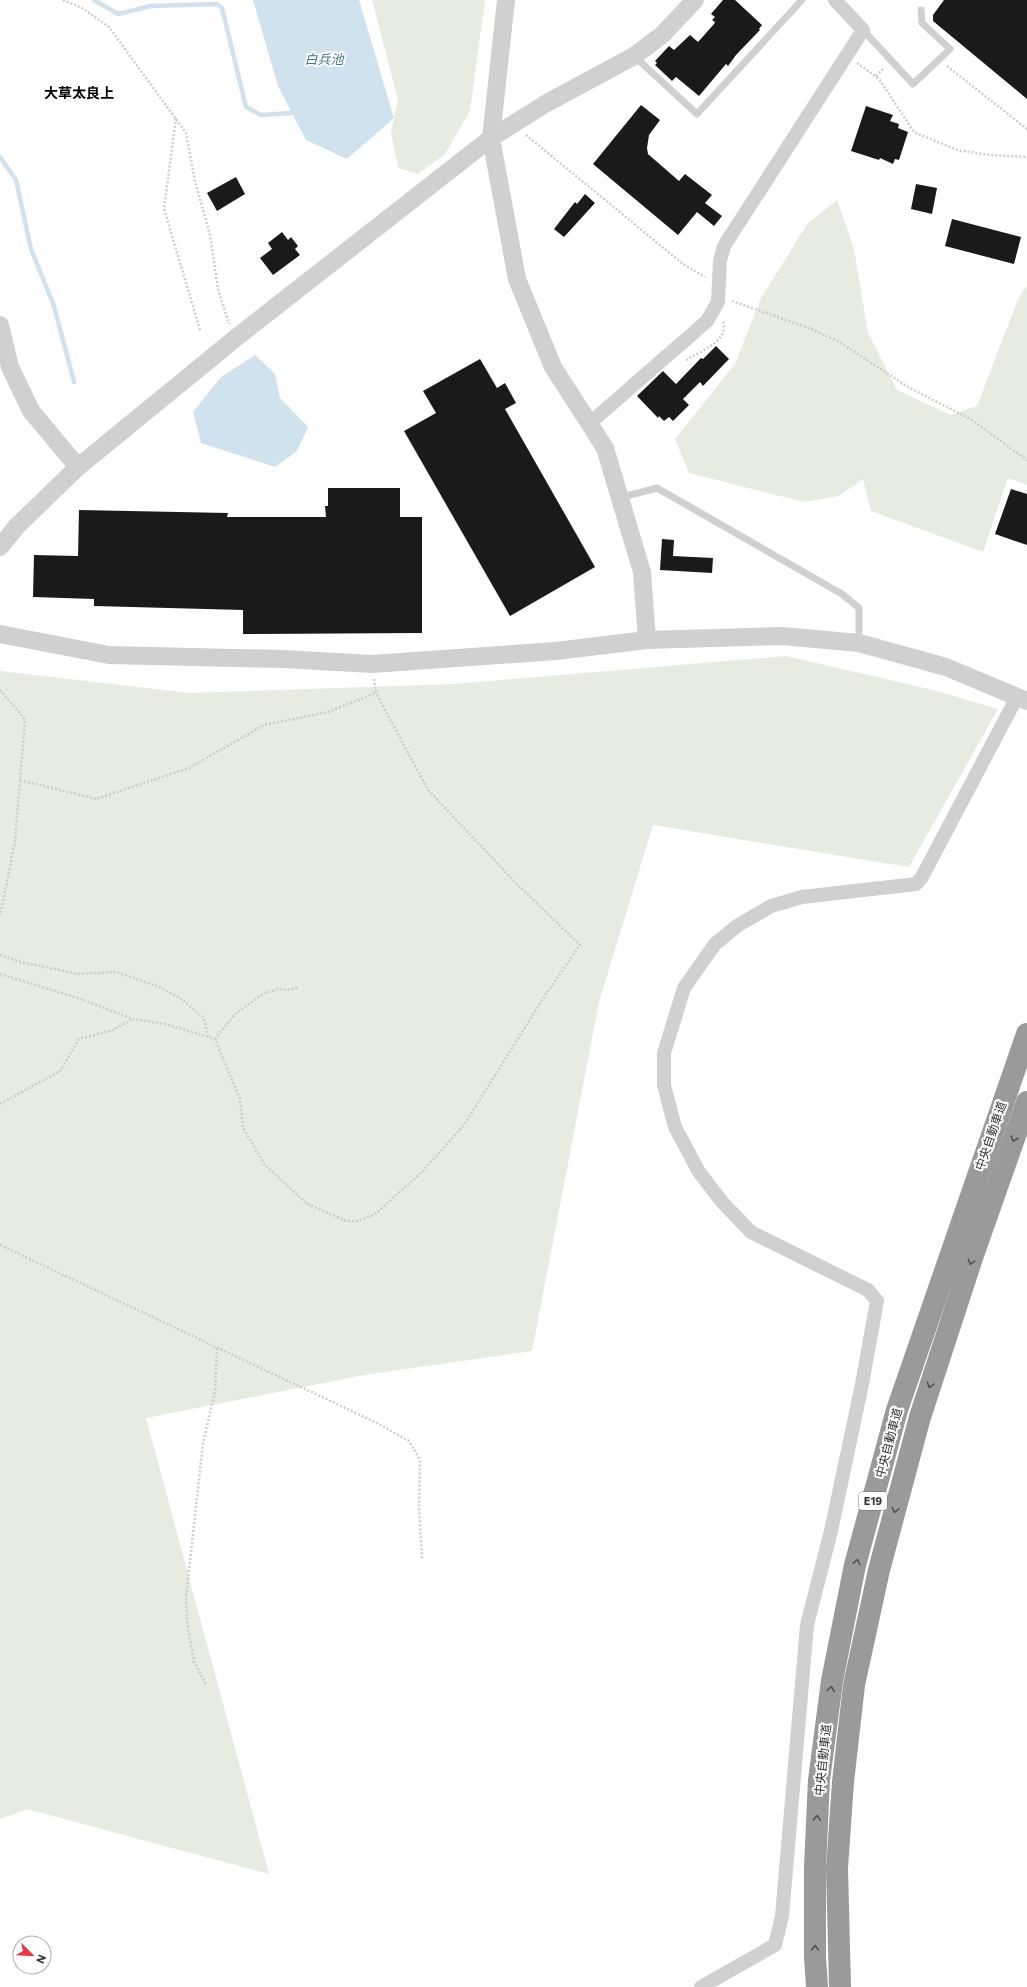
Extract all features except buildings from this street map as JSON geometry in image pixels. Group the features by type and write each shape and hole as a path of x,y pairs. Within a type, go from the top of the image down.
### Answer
{"highway":[{"name":"中央自動車道","path":"817,1987 815,1957 815,1867 819,1780 832,1681 856,1565 897,1410 1027,1034"},
{"name":"中央自動車道","path":"840,1987 837,1868 843,1782 854,1685 879,1570 920,1417 973,1255 1027,1102"}],"street":[{"path":"506,0 491,138 517,279 553,368 605,448 642,572 647,640"},
{"path":"0,547 17,526 78,467 237,337 491,138 545,104 634,56 662,35 695,0"},
{"path":"590,423 707,321 718,302 720,261 724,246 863,30 835,0"},
{"path":"0,325 10,367 31,411 78,467"},
{"path":"0,634 109,655 283,659 372,664 556,651 647,640 782,636 859,643 946,667 1022,699 922,877 916,884 802,897 771,906 737,926 715,944 684,988 664,1053 664,1085 675,1127 699,1172 723,1203 751,1232 868,1290 877,1301 862,1384 831,1531 807,1625 782,1916 775,1945 701,1987"}],"lane":[{"path":"634,56 697,114 802,0"},
{"path":"863,30 913,84 950,49 922,23 921,10"},
{"path":"619,498 657,488 842,594 859,608 859,643"}],"path":[{"path":"63,0 82,8 109,27 186,133 195,181 210,235 218,288 228,322 237,337"},
{"path":"847,55 879,79 914,132 957,150 990,155 1027,156"},
{"path":"939,59 1027,129"},
{"path":"176,118 164,209 200,330"},
{"path":"513,124 682,264 718,290 812,329 840,343 908,387 972,420 1027,460"},
{"path":"215,1039 240,1099 243,1128 265,1165 306,1203 346,1221 357,1221 374,1215 423,1171 464,1125 544,997 580,945 515,882 428,790 376,693 372,664"},
{"path":"0,690 25,719 15,841 0,916"},
{"path":"20,780 96,799 189,768 264,725 328,712 376,693"},
{"path":"0,955 21,962 79,974 116,972 157,986 180,998 204,1018 208,1037"},
{"path":"0,974 81,999 134,1018 164,1024 215,1039"},
{"path":"215,1039 235,1014 264,994 277,988 290,990 298,987"},
{"path":"0,1104 60,1071 79,1039 113,1030 134,1018"},
{"path":"0,1246 377,1423 409,1441 420,1460 419,1506 422,1559"},
{"path":"206,1684 194,1662 187,1622 186,1597 203,1443 215,1392 217,1348"}],"shaded area":[{"path":"372,0 485,0 470,111 444,155 418,174 398,168 391,132 398,100"},
{"path":"837,200 854,249 868,333 897,390 951,415 977,406 1018,299 1027,285 1027,485 1008,478 983,552 871,511 863,479 839,496 804,502 689,473 675,439 735,364 761,298 808,223"},
{"path":"786,656 933,690 998,709 909,867 653,825 599,1002 532,1351 364,1375 146,1418 269,1874 27,1809 0,1819 0,671 190,693 455,684"}],"water":[{"name":"白兵池","path":"253,0 359,0 394,118 347,159 306,140 278,86"},
{"path":"255,355 275,374 280,398 308,427 297,451 275,467 201,443 193,412 221,377"}],"waterway":[{"path":"94,0 118,14 151,6 217,4 222,8 246,107 261,115 292,113"},
{"path":"0,157 16,180 31,249 54,306 74,382"}],"district":[{"name":"大草太良上","path":"79,93"}]}
